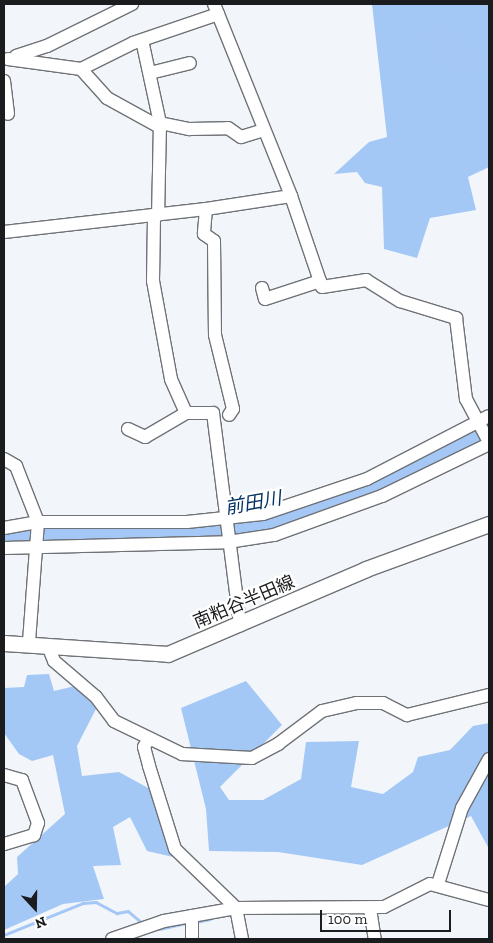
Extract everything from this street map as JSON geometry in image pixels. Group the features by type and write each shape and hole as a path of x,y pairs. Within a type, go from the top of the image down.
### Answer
{"main road":[{"name":"南粕谷半田線","path":"4,643 29,643 168,654 366,570 489,524"}],"street":[{"path":"6,59 47,46 132,4"},
{"path":"4,548 228,540 309,524 382,496 489,443 466,399 456,318 400,301 366,280 326,289 320,281 291,196 216,9 142,40 81,69 6,59"},
{"path":"142,40 159,124 153,281 171,379 186,413"},
{"path":"150,73 190,63"},
{"path":"81,69 107,98 159,124 175,128 236,130 241,137 264,130"},
{"path":"4,80 8,114"},
{"path":"4,232 206,209 291,196"},
{"path":"128,429 129,434 145,437 186,413 214,413 233,417 234,410 215,335 214,242 204,234 206,209"},
{"path":"262,288 265,299 320,281"},
{"path":"214,413 228,540 240,625"},
{"path":"4,528 38,524 187,522 263,514 330,494 449,440 477,421 489,416"},
{"path":"4,459 16,466 38,524 38,548 29,643"},
{"path":"48,646 54,662 96,697 110,717 148,740 182,754 238,760 278,744 322,711 372,702 407,714 489,695"},
{"path":"148,740 144,747 175,849 236,908 242,939"},
{"path":"438,884 462,808 489,759"},
{"path":"4,775 22,780 38,823 34,835 4,844"},
{"path":"112,939 192,916 236,908 301,904 370,909 438,884 489,900"},
{"path":"370,909 375,939"},
{"path":"192,916 192,939"}],"shaded area":[{"path":"372,4 489,4 489,167 468,177 476,210 430,218 417,258 384,249 382,187 365,183 357,172 334,174 369,142 387,137"},
{"path":"432,23 450,30 483,61 483,66 451,74 423,42 420,33"},
{"path":"49,674 54,691 75,686 97,707 77,746 82,776 119,772 150,789 173,857 147,851 130,817 113,827 121,865 93,866 104,899 63,904 4,930 4,887 18,874 17,857 65,814 53,755 32,761 19,754 4,733 4,688 24,687 27,675"},
{"path":"246,681 282,725 220,787 229,800 263,800 301,779 306,742 359,741 351,787 383,794 413,772 418,757 450,750 473,726 489,723 489,849 471,816 362,865 278,852 209,851 206,809 181,708"}],"waterway":[{"name":"前田川","path":"4,538 201,532 284,520 370,490 489,429"},
{"path":"4,935 83,903 96,902 117,913 128,911 141,922"},
{"path":"196,922 210,919"},
{"path":"159,929 188,923"}]}
